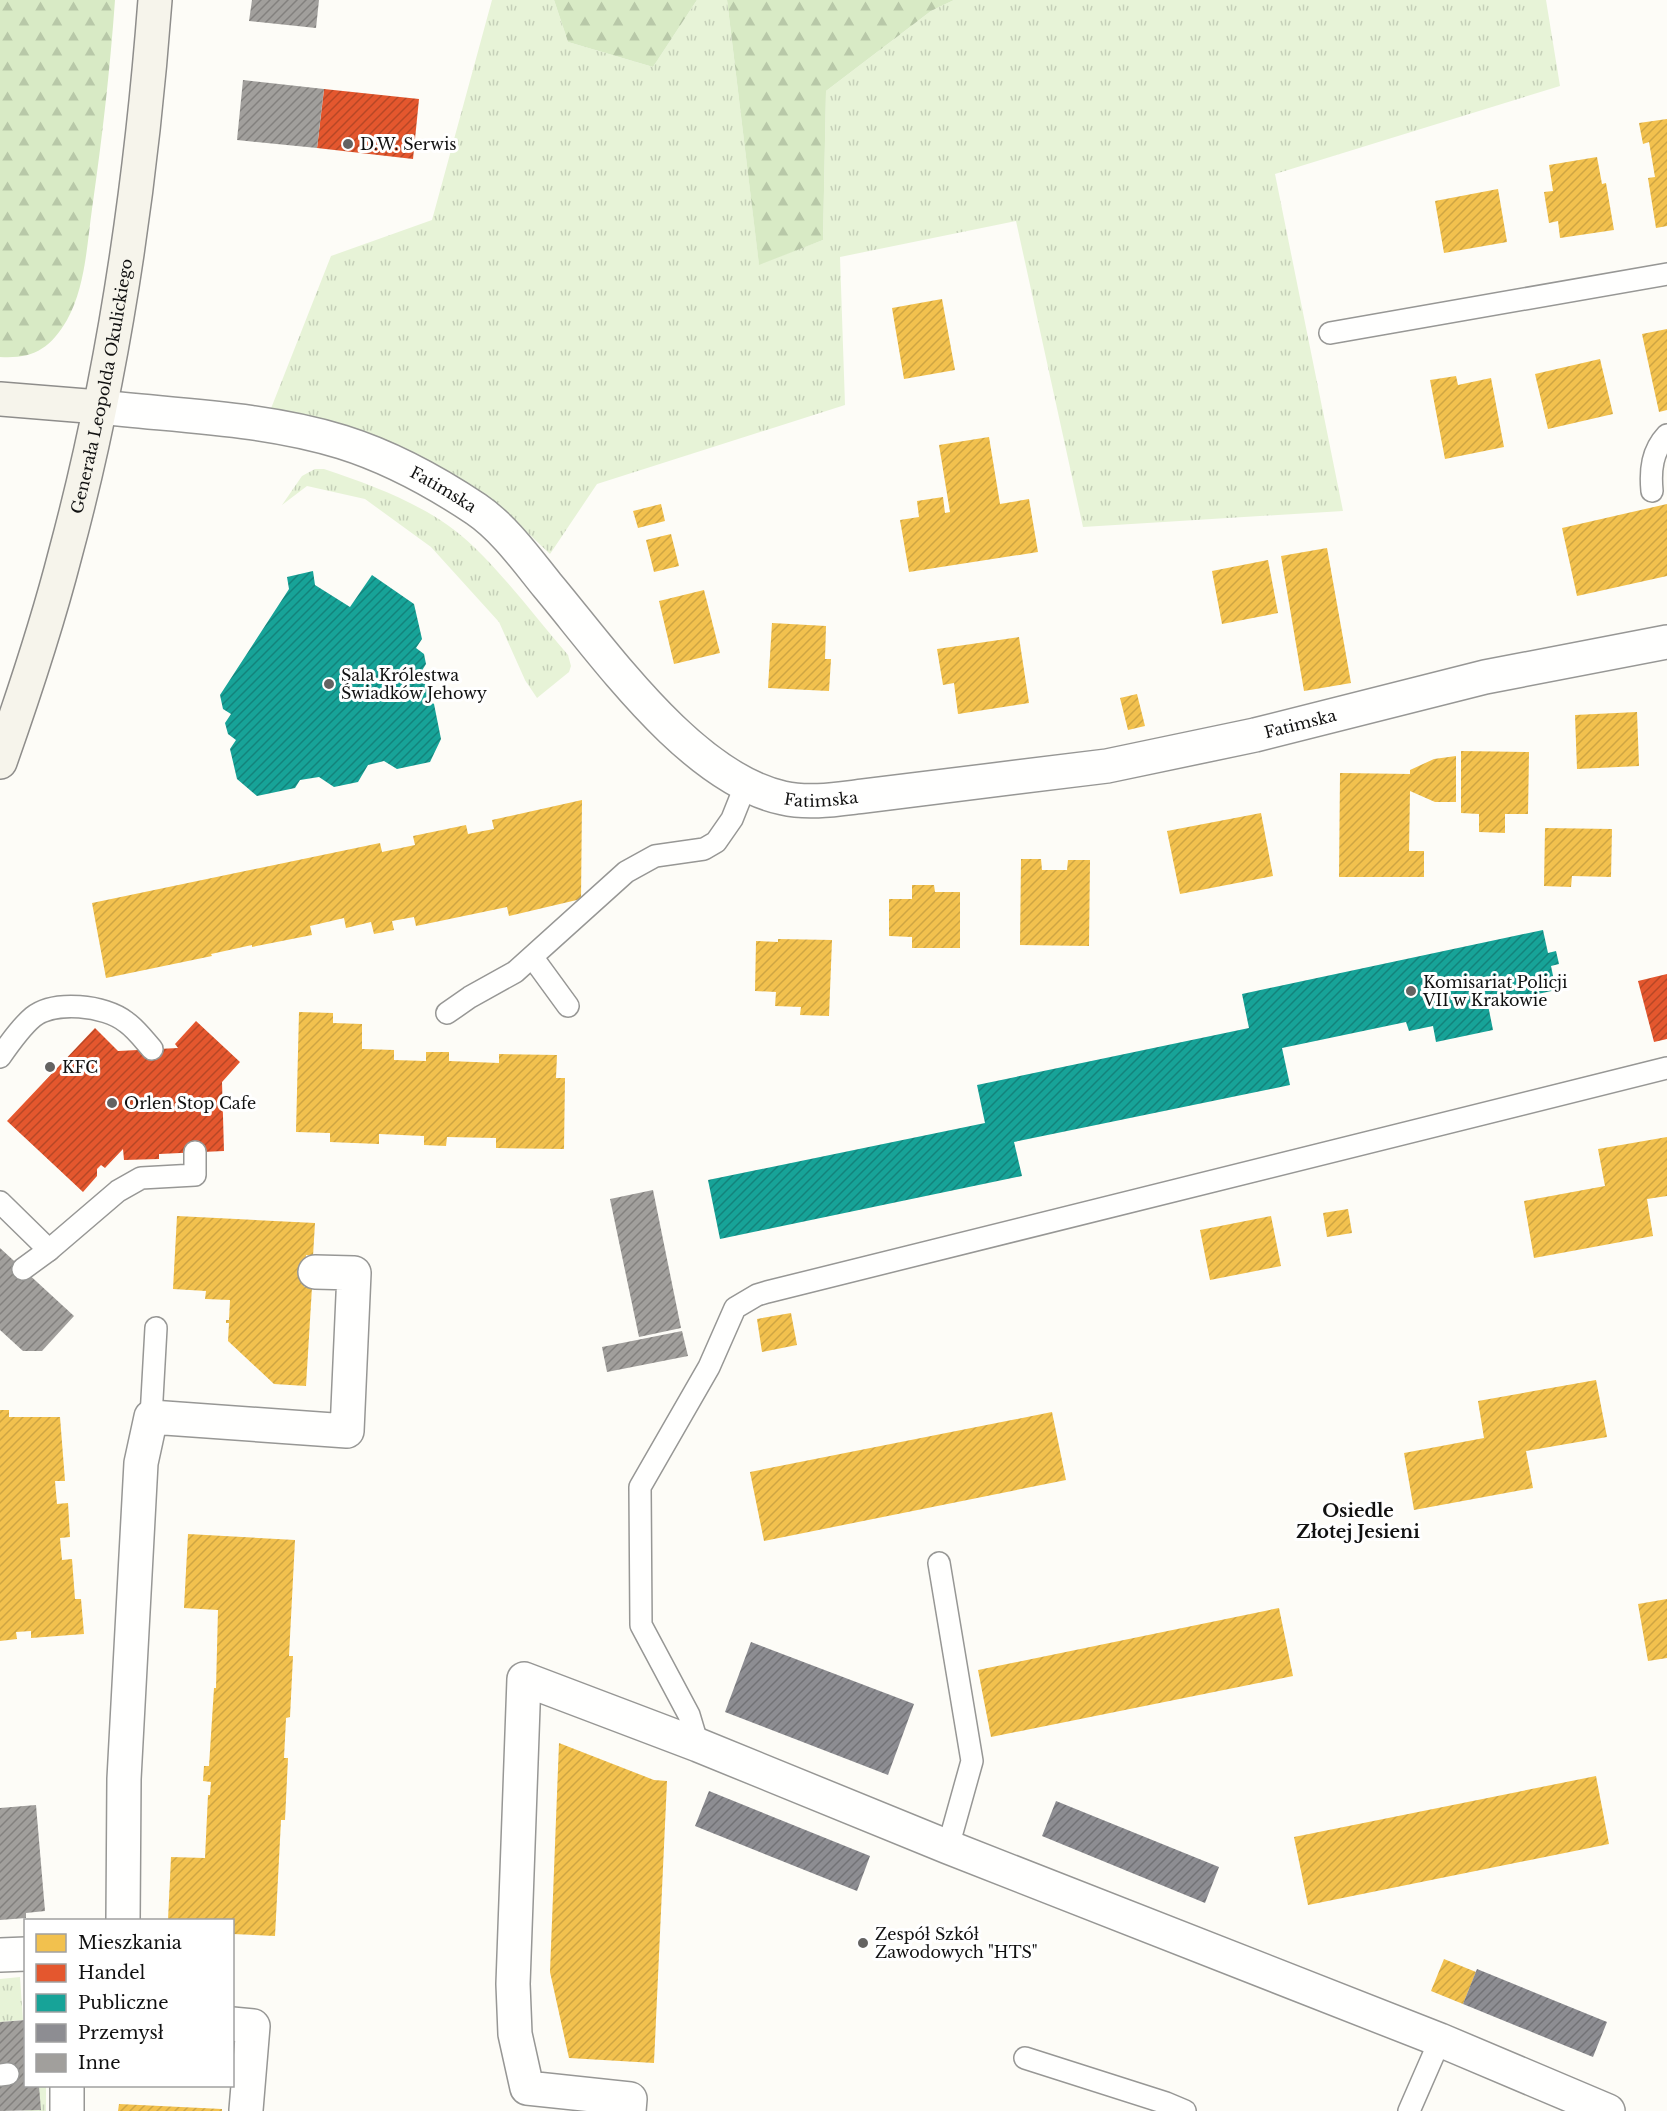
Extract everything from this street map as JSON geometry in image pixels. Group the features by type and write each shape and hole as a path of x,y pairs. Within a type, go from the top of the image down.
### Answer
{"main road":[{"name":"Generała Leopolda Okulickiego","path":"0,762 63,564 99,407 119,300 143,138 155,0"},
{"path":"0,399 99,407"}],"street":[{"name":"Fatimska","path":"99,407 254,423 310,434 343,442 385,458 436,483 479,511 504,534 636,692 700,753 718,768 746,784 770,795 786,799 824,800 1107,766 1255,735 1485,677 1667,642"},
{"path":"123,1919 124,1779 141,1463 151,1417 347,1431 354,1274 315,1272"},
{"path":"629,2111 630,2099 527,2088 515,2034 513,1984 524,1678 1440,2040 1608,2111"},
{"path":"0,1955 24,1954"},
{"path":"234,2024 253,2026 246,2110"},
{"path":"67,2087 67,2111"}],"lane":[{"path":"1330,333 1667,274"},
{"path":"1652,491 1651,465 1657,449 1667,435"},
{"path":"447,1013 470,997 515,972 533,958 626,872 655,856 704,849 716,843 732,819 746,784"},
{"path":"533,958 568,1006"},
{"path":"0,1057 32,1017 46,1010 68,1006 117,1017 126,1022 152,1049"},
{"path":"698,1745 689,1715 641,1625 640,1487 709,1367 735,1308 767,1292 1667,1068"},
{"path":"23,1269 49,1250 118,1191 141,1178 195,1176 195,1152"},
{"path":"0,1202 49,1250"},
{"path":"151,1417 156,1328"},
{"path":"939,1563 972,1761 948,1847"},
{"path":"1409,2111 1440,2040"},
{"path":"1026,2058 1185,2111"}],"green space":[{"path":"0,0 115,0 99,157 87,252 78,294 61,330 47,345 31,354 12,357 0,357"},
{"path":"492,0 554,0 568,42 653,67 697,0 727,0 759,264 823,240 826,91 931,11 954,0 1546,0 1560,86 1275,174 1343,511 1083,527 1016,221 840,257 845,405 597,484 550,554 496,503 270,411 331,256 432,220"},
{"path":"554,0 697,0 653,67 568,42"},
{"path":"727,0 954,0 931,11 826,91 823,240 759,265"},
{"path":"315,469 324,469 384,491 422,509 458,533 499,573 568,655 571,666 569,672 537,698 525,680 499,622 431,547 365,499 307,486 282,505 302,476"},
{"path":"20,1977 23,2020 0,2022 0,1979"},
{"path":"39,2087 46,2087 46,2111 21,2111 40,2109"}],"building: Mieszkania":[{"path":"1667,119 1667,226 1656,228 1648,178 1655,177 1649,142 1643,144 1639,123"},
{"path":"1597,157 1602,184 1606,183 1614,230 1560,238 1558,221 1549,223 1544,192 1553,191 1549,165"},
{"path":"1498,189 1507,242 1444,253 1435,201"},
{"path":"942,299 955,370 904,379 892,308"},
{"path":"1667,329 1667,410 1659,412 1642,334"},
{"path":"1600,359 1613,414 1548,429 1535,374"},
{"path":"1456,376 1458,385 1491,378 1504,447 1445,459 1430,380"},
{"path":"989,437 1000,504 1029,499 1038,552 909,572 900,520 919,517 917,501 943,497 945,513 950,512 939,445"},
{"path":"661,504 665,521 638,528 633,511"},
{"path":"1667,504 1667,576 1577,596 1562,528"},
{"path":"671,534 679,566 654,572 646,540"},
{"path":"1327,548 1351,683 1304,691 1281,556"},
{"path":"1268,560 1278,613 1222,624 1212,571"},
{"path":"704,590 720,653 674,664 659,601"},
{"path":"772,623 826,626 825,659 831,659 829,691 768,688"},
{"path":"1019,637 1029,703 958,714 954,683 943,685 937,649"},
{"path":"1137,694 1145,726 1128,730 1120,698"},
{"path":"1637,712 1639,766 1577,769 1575,715"},
{"path":"1461,751 1529,752 1528,814 1505,814 1505,833 1479,832 1479,814 1461,813"},
{"path":"1456,756 1456,802 1435,802 1410,791 1409,851 1424,851 1424,877 1339,877 1340,773 1410,774 1410,770 1434,759"},
{"path":"582,800 581,899 509,916 507,907 416,926 414,917 392,921 394,930 374,934 371,922 346,928 344,918 310,926 312,935 252,947 252,945 211,954 212,956 106,978 92,903 380,843 382,852 415,845 413,836 466,825 468,834 494,829 492,820"},
{"path":"1261,813 1273,876 1180,894 1167,831"},
{"path":"1545,828 1612,829 1611,877 1572,876 1571,887 1544,886"},
{"path":"1021,859 1041,859 1042,870 1067,870 1068,860 1090,860 1089,946 1020,945"},
{"path":"912,885 934,885 935,892 960,892 960,948 912,948 912,937 889,936 889,899 912,899"},
{"path":"778,939 832,940 829,1016 800,1015 801,1007 775,1006 776,992 755,991 756,941 778,942"},
{"path":"299,1012 333,1013 333,1023 362,1024 362,1049 394,1050 394,1060 426,1061 426,1052 449,1052 449,1061 499,1063 499,1054 557,1055 556,1078 565,1078 564,1149 496,1148 496,1138 447,1137 446,1146 424,1145 424,1136 379,1134 379,1144 330,1142 330,1133 296,1132"},
{"path":"1667,1137 1667,1196 1647,1199 1653,1236 1534,1258 1524,1201 1605,1186 1598,1149"},
{"path":"1348,1209 1352,1233 1327,1237 1323,1213"},
{"path":"177,1216 315,1223 313,1256 306,1255 304,1287 312,1287 306,1386 274,1384 228,1341 229,1323 226,1323 226,1320 229,1320 230,1300 205,1299 206,1291 173,1289"},
{"path":"1271,1216 1281,1266 1210,1280 1200,1230"},
{"path":"791,1313 797,1345 762,1352 757,1319"},
{"path":"1596,1380 1607,1437 1526,1451 1533,1488 1414,1510 1404,1453 1484,1438 1478,1401"},
{"path":"0,1410 9,1410 9,1417 60,1417 65,1481 55,1481 57,1504 68,1503 70,1537 60,1538 62,1560 72,1559 75,1599 81,1599 84,1634 31,1638 31,1631 16,1632 17,1639 0,1641"},
{"path":"1052,1412 1066,1480 764,1541 750,1472"},
{"path":"188,1534 295,1540 289,1656 293,1656 290,1717 286,1718 284,1758 288,1758 285,1820 281,1820 275,1936 234,1934 234,1919 168,1919 171,1857 205,1858 208,1795 210,1795 211,1782 203,1781 204,1766 209,1766 214,1688 216,1688 218,1610 184,1608"},
{"path":"1667,1599 1667,1658 1648,1661 1638,1604"},
{"path":"1279,1608 1293,1676 991,1737 978,1670"},
{"path":"559,1743 654,1780 667,1781 654,2063 569,2058 550,1972"},
{"path":"1596,1776 1609,1844 1308,1905 1294,1837"},
{"path":"1444,1959 1476,1972 1463,2004 1431,1991"},
{"path":"119,2104 222,2109 222,2111 118,2111"}],"building: Handel":[{"path":"324,89 419,99 413,159 317,148"},
{"path":"1667,974 1667,1039 1654,1042 1638,981"},
{"path":"196,1021 240,1062 222,1082 224,1151 159,1154 159,1159 124,1160 123,1149 105,1168 101,1165 97,1169 97,1176 83,1192 7,1121 95,1028 118,1051 178,1048 175,1044"}],"building: Publiczne":[{"name":"Sala Królestwa Świadków Jehowy","path":"313,571 315,585 350,607 372,575 414,604 422,639 416,648 424,654 426,664 421,672 429,678 432,691 426,698 434,704 441,739 430,762 397,769 384,761 368,765 358,782 334,787 319,777 300,780 295,788 257,796 237,779 230,749 236,740 228,734 225,723 231,714 223,709 220,695 289,589 287,577"},
{"path":"1543,930 1548,953 1556,951 1559,964 1551,966 1556,990 1488,1005 1493,1030 1436,1042 1433,1026 1409,1031 1406,1022 1282,1048 1290,1085 1014,1142 1022,1176 720,1239 708,1180 985,1123 977,1085 1249,1028 1242,994"}],"building: Przemysł":[{"path":"751,1642 914,1704 888,1775 725,1712"},
{"path":"709,1791 870,1856 857,1891 695,1826"},
{"path":"1056,1801 1219,1867 1205,1903 1042,1836"},
{"path":"1477,1969 1607,2022 1593,2057 1463,2004"}],"building: Inne":[{"path":"252,0 319,0 316,28 249,21"},
{"path":"243,80 324,89 317,148 237,140"},
{"path":"653,1190 681,1328 639,1337 610,1199"},
{"path":"0,1248 74,1316 42,1351 23,1351 0,1330"},
{"path":"682,1331 688,1356 607,1372 602,1347"},
{"path":"36,1805 45,1911 26,1913 26,1918 0,1920 0,1808"},
{"path":"24,2020 24,2087 39,2087 41,2110 0,2111 0,2022"}],"place":[{"name":"D.W. Serwis","path":"348,144"},
{"name":"Sala Królestwa Świadków Jehowy","path":"329,684"},
{"name":"Komisariat Policji VII w Krakowie","path":"1411,991"},
{"name":"KFC","path":"50,1067"},
{"name":"Orlen Stop Cafe","path":"112,1103"},
{"name":"Zespół Szkół Zawodowych \"HTS\"","path":"863,1943"}],"district":[{"name":"Osiedle Złotej Jesieni","path":"1358,1522"}]}
